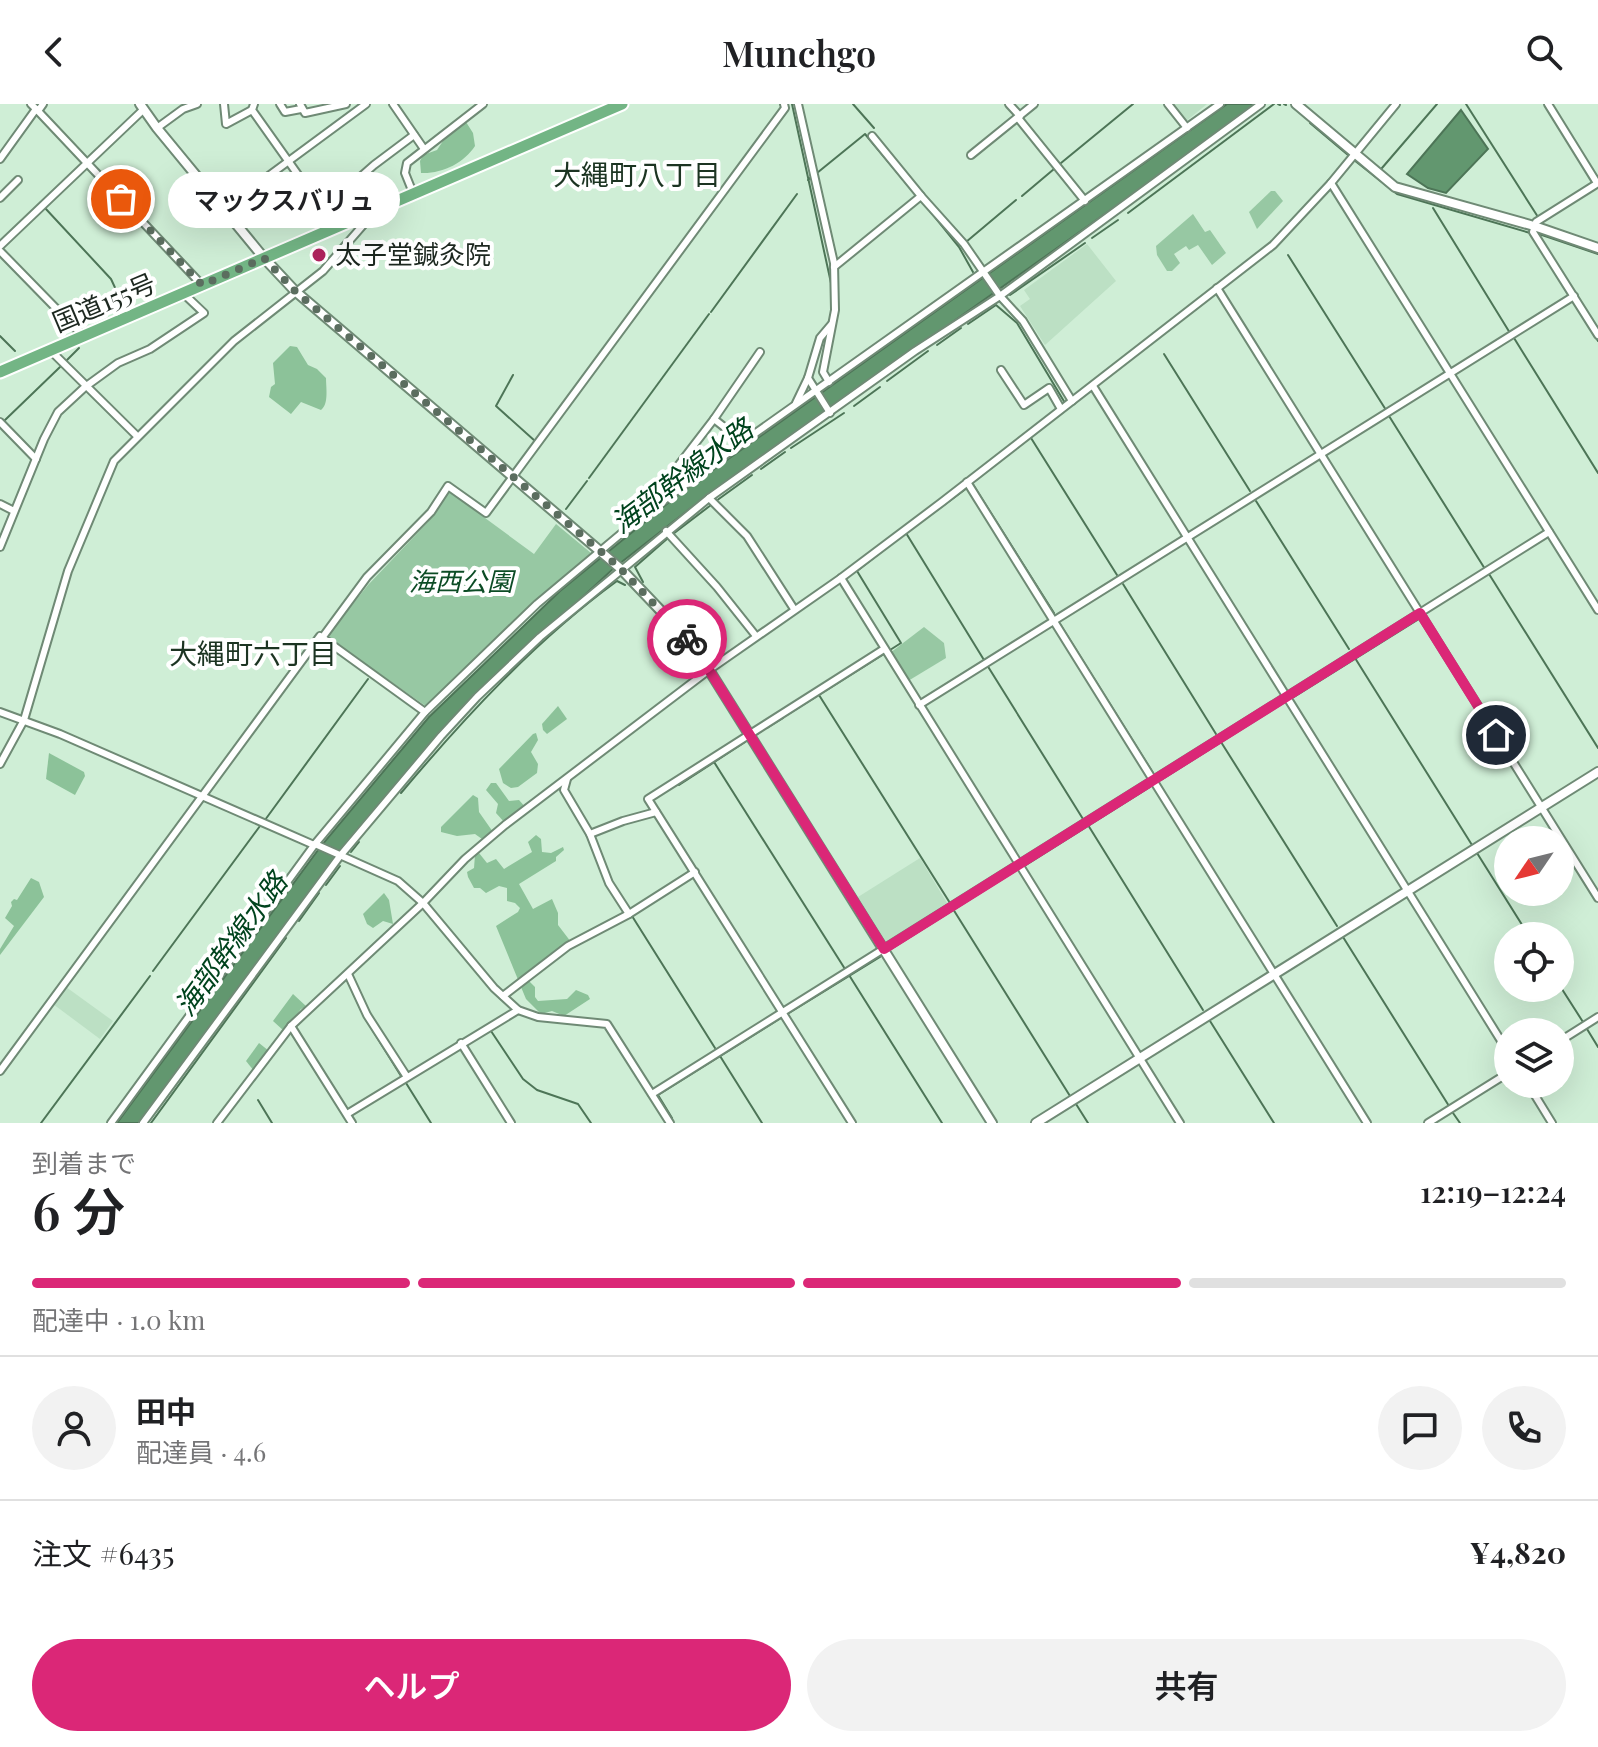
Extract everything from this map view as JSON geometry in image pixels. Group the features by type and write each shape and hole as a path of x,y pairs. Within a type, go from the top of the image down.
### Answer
{"highway":[{"name":"国道155号","path":"0,372 622,104"}],"street":[{"path":"157,128 183,109 197,104"},
{"path":"224,104 226,124 253,107 335,227"},
{"path":"280,104 285,112 300,107 305,113 346,104"},
{"path":"225,208 366,104"},
{"path":"393,104 424,149"},
{"path":"413,193 405,167 483,104"},
{"path":"0,1071 367,577 431,512 448,486 486,513 785,108 784,104"},
{"path":"798,104 834,267 834,322 823,372 829,382"},
{"path":"1009,104 1085,201"},
{"path":"971,155 1034,104"},
{"path":"1168,104 1187,128"},
{"path":"111,1123 316,845 425,712 537,604 651,510 743,442 1220,104"},
{"path":"143,1123 339,856 477,697 540,637 620,568 709,498 915,351 1000,296 1261,104"},
{"path":"1296,104 1400,189 1534,226 1598,248"},
{"path":"217,1123 291,1026 423,903 465,859 709,670 841,578 1273,245 1331,183 1396,104"},
{"path":"1548,104 1598,183 1536,222 1533,232 1598,335"},
{"path":"0,159 37,107 202,285"},
{"path":"83,336 0,249 142,107 264,258 295,291 620,568 682,633 709,670 992,1123"},
{"path":"323,210 414,135"},
{"path":"872,136 964,244 1000,296 1023,321 1072,401"},
{"path":"0,198 18,180"},
{"path":"1331,183 1598,610"},
{"path":"834,267 921,196"},
{"path":"0,764 24,720 68,571 114,461 234,341 323,271 376,210"},
{"path":"1217,288 1598,898"},
{"path":"0,547 58,412 118,363 150,349 204,313 183,293"},
{"path":"919,705 1574,296"},
{"path":"795,406 808,378 820,338 834,322"},
{"path":"50,350 137,436"},
{"path":"651,510 664,484 760,352"},
{"path":"1001,370 1024,405 1049,388 1061,409"},
{"path":"808,378 829,412"},
{"path":"1093,386 1494,1029"},
{"path":"714,419 743,442"},
{"path":"0,422 36,459"},
{"path":"967,482 1367,1123"},
{"path":"709,498 747,536 794,609"},
{"path":"0,504 14,511"},
{"path":"666,531 756,636"},
{"path":"652,1094 1549,532"},
{"path":"841,578 1180,1123"},
{"path":"322,638 425,712"},
{"path":"852,1123 648,799 884,649"},
{"path":"0,712 398,881 423,903 518,1010 538,1017 607,1024 670,1123"},
{"path":"1036,1123 1598,772"},
{"path":"567,779 564,790 590,834 609,883 629,914"},
{"path":"552,791 564,790"},
{"path":"590,834 656,812"},
{"path":"503,996 568,946 629,914 695,872"},
{"path":"348,974 367,1015 407,1077"},
{"path":"347,1114 518,1010"},
{"path":"1574,1032 1598,1017"},
{"path":"291,1026 352,1123"},
{"path":"461,1043 511,1123"},
{"path":"1428,1123 1494,1082"},
{"path":"1537,1098 1552,1123"}],"shaded area":[{"path":"1171,104 1207,104 1185,122"},
{"path":"1227,104 1256,104 691,508 614,568 479,693 339,854 140,1123 117,1123 321,846 429,717 560,591 679,494"},
{"path":"1461,110 1488,149 1446,193 1428,188 1407,174"},
{"path":"466,122 473,133 475,146 470,152 444,169 421,173 423,155 437,150 445,138"},
{"path":"1087,244 1116,281 1045,345 1020,306 1030,299 1024,290"},
{"path":"290,346 297,347 308,365 326,378 326,400 321,410 301,402 291,414 269,397 275,384 273,363"},
{"path":"558,706 567,719 547,734 542,724"},
{"path":"536,733 538,740 531,752 538,764 537,773 518,787 511,788 503,783 499,769"},
{"path":"49,753 84,772 75,795 46,779"},
{"path":"491,783 496,783 509,801 519,800 526,808 505,823 496,813 498,804 486,790"},
{"path":"473,795 478,798 479,812 493,832 482,839 475,834 457,836 441,832 441,827"},
{"path":"536,835 541,839 542,852 551,853 563,847 564,850 556,861 519,884 533,909 552,899 558,913 558,925 571,942 519,982 496,926 520,908 507,901 507,888 499,886 486,893 474,888 467,872 474,868 475,855 479,853 487,863 496,859 504,869 532,852 528,842"},
{"path":"920,858 947,903 886,942 858,897"},
{"path":"31,878 39,882 44,897 0,955 0,949 14,926 5,918 11,902 17,900"},
{"path":"384,893 389,900 393,924 383,921 373,928 367,924 363,914"},
{"path":"529,981 535,987 538,1001 567,999 576,990 590,999 564,1016 552,1011 541,1014 526,999 521,987"},
{"path":"66,987 113,1021 100,1039 53,1004"},
{"path":"293,994 307,1007 301,1009 284,1031 273,1021"},
{"path":"259,1043 269,1051 254,1071 246,1061"}],"green space":[{"path":"1271,191 1275,191 1283,201 1257,229 1249,212"},
{"path":"1193,214 1205,232 1210,230 1226,253 1212,265 1198,245 1189,250 1186,246 1174,254 1180,263 1172,271 1167,271 1157,255 1156,246"},
{"name":"海西公園","path":"448,493 534,554 556,524 591,553 489,645 427,707 330,639 329,634 368,585 428,522"},
{"path":"924,627 944,643 946,658 908,681 890,653"}],"waterway":[{"path":"792,104 831,283"},
{"path":"853,104 874,128"},
{"path":"1061,163 1133,104"},
{"path":"1128,213 1274,104"},
{"path":"1382,168 1437,104"},
{"path":"1466,104 1538,217 1590,184"},
{"path":"1310,123 1348,155"},
{"path":"817,173 865,134 911,189"},
{"path":"1354,160 1397,194 1530,233"},
{"path":"1022,196 1054,169"},
{"path":"808,180 811,177"},
{"path":"711,312 797,194"},
{"path":"966,242 1016,200"},
{"path":"45,208 111,279 124,307 120,310"},
{"path":"1433,208 1510,333"},
{"path":"930,211 959,247 973,272"},
{"path":"1092,238 1118,220"},
{"path":"1539,234 1598,254"},
{"path":"1010,295 1085,243"},
{"path":"1288,255 1386,410"},
{"path":"1564,286 1570,296"},
{"path":"1573,301 1598,341"},
{"path":"968,324 996,305 1017,323 1065,403"},
{"path":"589,478 709,314"},
{"path":"937,345 961,328"},
{"path":"0,336 15,351"},
{"path":"1514,338 1598,473"},
{"path":"66,361 79,348"},
{"path":"887,381 928,351"},
{"path":"1164,354 1250,491"},
{"path":"4,421 60,367"},
{"path":"513,375 496,406 535,441"},
{"path":"854,406 880,387"},
{"path":"1054,613 972,483 1068,408"},
{"path":"791,448 844,413"},
{"path":"1389,416 1485,569"},
{"path":"1031,438 1117,575"},
{"path":"761,469 785,452"},
{"path":"716,501 752,475"},
{"path":"566,509 587,481"},
{"path":"967,488 906,533 984,660"},
{"path":"1256,501 1349,649"},
{"path":"673,534 711,505"},
{"path":"643,582 635,567 668,538"},
{"path":"890,650 901,643 857,571 894,542"},
{"path":"1489,574 1598,748"},
{"path":"401,793 450,736 530,654 617,581 625,585"},
{"path":"1123,584 1216,734"},
{"path":"1294,697 1419,619"},
{"path":"1060,624 1153,773"},
{"path":"787,715 884,654"},
{"path":"1355,658 1472,845"},
{"path":"987,665 1083,819"},
{"path":"265,820 368,679"},
{"path":"819,695 950,903"},
{"path":"1161,780 1284,702"},
{"path":"767,728 783,718"},
{"path":"756,735 763,730"},
{"path":"679,785 745,742"},
{"path":"1221,742 1337,926"},
{"path":"714,762 845,969"},
{"path":"1026,865 1150,787"},
{"path":"1088,825 1203,1010"},
{"path":"153,971 260,826"},
{"path":"351,852 359,842"},
{"path":"1477,853 1520,922"},
{"path":"326,885 340,866"},
{"path":"891,949 1015,871"},
{"path":"299,921 319,893"},
{"path":"953,909 1070,1096"},
{"path":"632,916 715,1048"},
{"path":"1343,937 1449,1106"},
{"path":"151,1123 286,938"},
{"path":"789,1013 880,957"},
{"path":"849,975 942,1123"},
{"path":"41,1123 150,976"},
{"path":"353,993 401,1076"},
{"path":"1570,1002 1583,1022"},
{"path":"672,1118 658,1095 781,1018"},
{"path":"1210,1021 1274,1123"},
{"path":"1587,1029 1598,1047"},
{"path":"491,1031 523,1079 537,1090 578,1104 591,1123"},
{"path":"720,1056 762,1123"},
{"path":"406,1083 431,1123"},
{"path":"258,1100 272,1123"},
{"path":"1076,1104 1088,1123"},
{"path":"1453,1113 1460,1123"}],"way so far":[{"path":"121,199 202,285 264,258 295,291 621,569 687,639"}],"place":[{"name":"マックスバリュ","path":"121,199"},
{"name":"太子堂鍼灸院","path":"319,255"}],"district":[{"name":"大縄町八丁目","path":"637,175"},
{"name":"大縄町六丁目","path":"253,654"}],"route":[{"path":"687,639 884,949 1420,613 1496,735"}],"water label":[{"name":"海部幹線水路","path":"682,476"},
{"name":"海部幹線水路","path":"231,944"}]}
